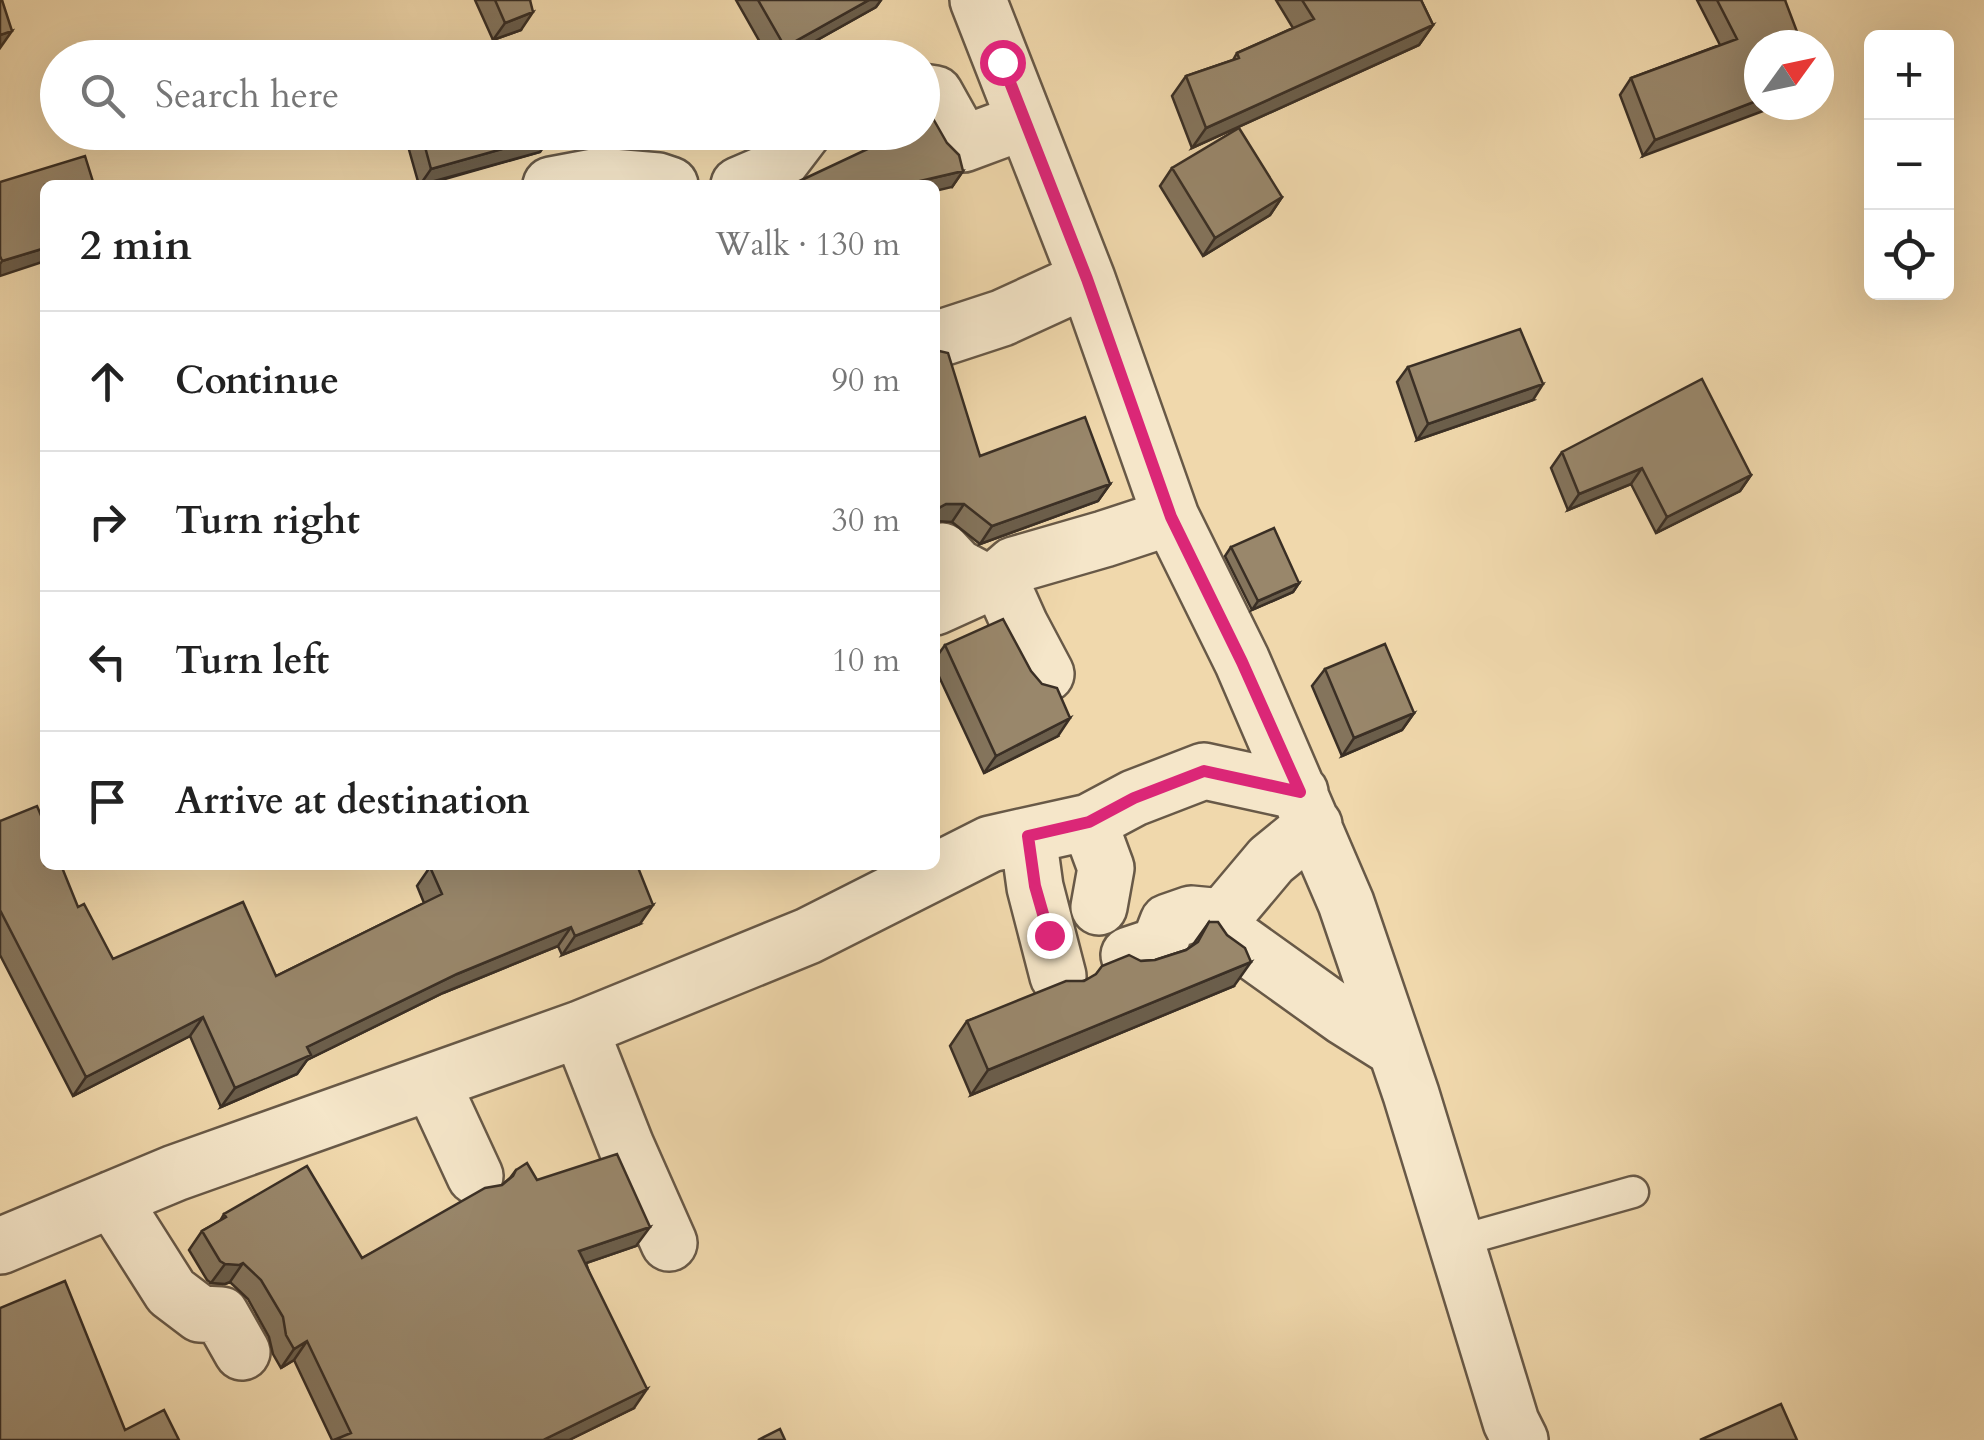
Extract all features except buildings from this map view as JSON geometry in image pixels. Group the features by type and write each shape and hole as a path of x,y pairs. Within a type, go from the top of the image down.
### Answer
{"street":[{"path":"978,0 1087,279 1171,517 1242,662 1346,903 1520,1440"},
{"path":"940,101 964,144 1024,121"},
{"path":"750,180 774,170 789,150"},
{"path":"578,180 599,176 646,180"},
{"path":"940,338 1002,318 1087,279"},
{"path":"940,605 993,580 1014,565 1171,517"},
{"path":"942,551 957,567 993,580 1046,674"},
{"path":"940,869 990,844 1089,822 1134,798 1204,771 1307,809"},
{"path":"1223,917 1307,809"},
{"path":"1089,822 1106,868 1099,907"},
{"path":"1028,836 1035,886 1058,976"},
{"path":"0,1246 175,1172 580,1029 808,936 939,870"},
{"path":"1129,956 1159,945 1168,922 1192,914 1223,917"},
{"path":"1223,917 1228,934 1395,1049"},
{"path":"580,1029 668,1243"},
{"path":"432,1082 475,1176"},
{"path":"112,1199 172,1292 200,1314 220,1316 242,1352"}],"lane":[{"path":"1455,1242 1633,1192"}],"route":[{"path":"1002,62 1087,279 1171,517 1300,792 1204,771 1134,798 1089,822 1028,836 1035,886 1049,935"}]}
